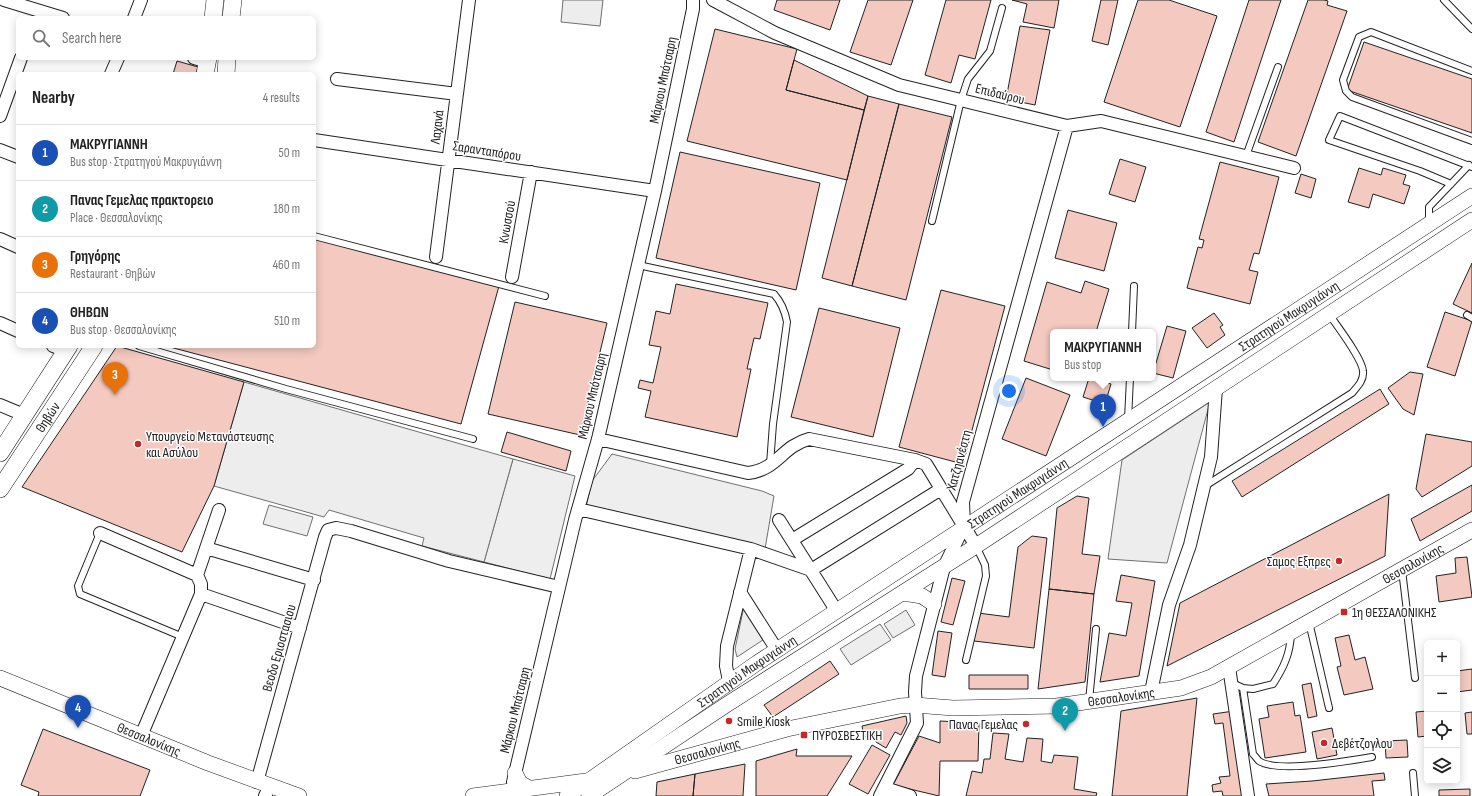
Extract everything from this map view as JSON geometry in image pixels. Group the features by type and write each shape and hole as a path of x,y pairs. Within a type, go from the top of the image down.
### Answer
{"main road":[{"path":"213,16 216,0"},
{"path":"231,16 233,0"},
{"path":"226,72 227,60"},
{"name":"Θηβών","path":"0,453 63,348"},
{"name":"Θηβών","path":"0,489 93,348"}],"street":[{"path":"4,0 57,16"},
{"path":"135,16 141,0"},
{"name":"Λαχανά","path":"436,257 469,0"},
{"name":"Μάρκου Μπότσαρη","path":"512,793 515,773 578,509 598,439 655,191 693,9 693,0"},
{"name":"Επιδαύρου","path":"713,0 775,33 888,82 1067,126 1101,121 1294,168"},
{"path":"16,72 20,60"},
{"path":"112,72 117,60"},
{"path":"0,116 16,73"},
{"path":"337,79 457,94"},
{"name":"Χατζηανέστη","path":"882,792 917,723 916,676 934,604 944,567 964,526 963,502 1067,126"},
{"name":"Σαρανταπόρου","path":"316,140 655,191"},
{"path":"0,150 16,156"},
{"name":"Κνωσσού","path":"512,277 531,172"},
{"name":"Στρατηγού Μακρυγιάννη","path":"592,789 729,681 964,526 1472,196"},
{"name":"Στρατηγού Μακρυγιάννη","path":"567,796 592,789 619,777 726,705 944,567 1472,220"},
{"path":"0,239 16,246"},
{"path":"0,323 16,330"},
{"path":"1151,692 1169,605 1190,545 1205,486 1211,457 1216,388"},
{"path":"0,405 24,415"},
{"path":"598,439 748,473 760,472 769,467 792,446 809,439 916,460 926,464 976,546"},
{"path":"792,540 908,469 916,460"},
{"path":"811,570 940,489"},
{"path":"578,509 752,549 811,570"},
{"path":"141,736 201,594 201,584 197,575 219,510"},
{"path":"779,520 836,610"},
{"name":"Βεοδο Εριοστασιου","path":"264,788 300,628 328,530 336,528 449,561 560,587"},
{"name":"Θεσσαλονίκης","path":"619,777 787,729 859,714 916,705 953,708 1040,707 1089,702 1181,688 1194,684 1229,667 1472,530"},
{"path":"100,533 197,575"},
{"path":"206,548 314,580"},
{"path":"729,681 726,656 740,592 752,549"},
{"path":"740,592 777,650"},
{"path":"903,593 922,596 934,604"},
{"path":"201,594 300,628"},
{"path":"1229,667 1248,796"},
{"name":"Θεσσαλονίκης","path":"0,678 264,788 299,796"},
{"path":"515,773 520,783 529,788"},
{"path":"473,796 512,793 529,788 592,789"},
{"path":"882,792 910,796"}],"lane":[{"path":"1444,0 1472,30"},
{"path":"932,221 961,100 968,79 990,51 1002,8"},
{"path":"1472,71 1371,32 1359,37 1343,80 1346,92 1352,96 1472,142"},
{"path":"1246,156 1278,67"},
{"path":"1429,224 1429,206 1470,166 1340,116 1329,140 1413,168 1451,184"},
{"path":"316,237 545,296"},
{"path":"638,265 774,294 780,300 785,310 787,322 773,424 769,467"},
{"path":"1132,329 1134,286"},
{"path":"1205,486 1352,393 1358,386 1362,379 1362,364 1329,314"},
{"path":"146,348 286,389 473,439"},
{"path":"1128,419 1130,381"},
{"path":"100,533 78,586 80,594 183,637"},
{"path":"966,660 986,576 984,560 976,546"},
{"path":"1402,570 1416,678"},
{"path":"1309,622 1329,708"},
{"path":"1089,702 1096,629"},
{"path":"1232,683 1243,688 1253,689 1273,684 1283,669 1290,651 1292,632"},
{"path":"1243,688 1253,754 1259,761 1272,765 1326,765 1372,756"},
{"path":"1413,773 1415,796"}],"shaded area":[{"path":"563,0 603,0 600,26 561,22"},
{"path":"244,382 513,459 484,562 422,546 424,538 329,510 324,517 214,486"},
{"path":"1210,402 1167,563 1108,559 1122,460"},
{"path":"612,454 762,491 774,496 765,549 586,507 592,481"},
{"path":"513,459 575,476 550,579 484,562"},
{"path":"269,505 313,517 307,536 263,524"},
{"path":"744,606 769,636 737,657 735,649"},
{"path":"906,610 915,625 893,638 884,624"},
{"path":"880,624 891,640 851,665 840,649"}],"building":[{"path":"777,0 840,0 830,30 774,10"},
{"path":"868,0 913,0 891,65 850,52"},
{"path":"946,0 991,0 975,59 959,55 951,83 925,75"},
{"path":"1012,0 1059,0 1054,28 1023,22 1027,4"},
{"path":"1101,0 1118,0 1108,45 1092,41"},
{"path":"1138,0 1169,0 1217,16 1180,127 1104,102"},
{"path":"1249,0 1281,0 1234,142 1206,132"},
{"path":"1308,0 1328,1 1327,5 1347,11 1296,156 1258,142"},
{"path":"1020,26 1050,30 1035,105 1006,99"},
{"path":"715,29 797,49 786,90 864,110 847,180 687,141"},
{"path":"1364,42 1472,79 1472,133 1347,90"},
{"path":"794,60 868,96 864,110 786,90"},
{"path":"177,61 198,67 197,72 174,72"},
{"path":"868,96 899,104 852,286 822,278"},
{"path":"899,104 952,117 906,300 852,286"},
{"path":"680,152 820,183 796,290 656,258"},
{"path":"1120,159 1146,167 1135,202 1109,194"},
{"path":"1220,162 1279,177 1259,254 1254,253 1249,270 1258,272 1250,304 1187,288 1198,247 1202,248 1204,240 1199,239"},
{"path":"1359,168 1381,175 1383,168 1406,175 1403,184 1410,186 1404,204 1373,194 1369,208 1348,202"},
{"path":"1301,174 1316,179 1311,198 1295,193"},
{"path":"1068,210 1117,223 1104,271 1055,258"},
{"path":"316,238 499,286 461,424 174,348 316,348"},
{"path":"1472,263 1472,313 1453,304"},
{"path":"1085,281 1109,289 1097,329 1050,329 1050,369 1024,361 1047,282 1081,293"},
{"path":"676,284 768,303 760,339 754,338 747,369 751,369 737,437 645,417 651,391 638,388 640,380 653,383 661,347 649,345 656,311 670,314"},
{"path":"941,290 1005,306 963,464 899,447"},
{"path":"515,302 607,323 580,435 488,414"},
{"path":"819,308 900,328 873,437 791,417"},
{"path":"1445,312 1472,321 1455,376 1427,367"},
{"path":"1214,313 1223,325 1220,327 1225,335 1207,348 1192,328"},
{"path":"1167,326 1186,331 1173,378 1156,374 1156,363"},
{"name":"Υπουργείο Μετανάστευσης και Ασύλου","path":"116,348 124,348 244,382 214,486 182,552 22,487"},
{"path":"1410,372 1423,374 1414,415 1403,409 1388,388"},
{"path":"1026,378 1070,395 1046,456 1002,439"},
{"path":"1088,381 1100,381 1111,384 1105,404 1083,397"},
{"path":"1380,389 1389,404 1242,497 1232,481"},
{"path":"507,432 571,451 566,471 501,452"},
{"path":"1426,434 1472,442 1472,466 1422,497 1416,489"},
{"path":"1472,485 1472,511 1420,541 1411,519"},
{"path":"1389,494 1385,556 1167,666 1180,603"},
{"path":"1077,496 1089,498 1082,554 1100,556 1094,594 1049,589 1057,508"},
{"path":"1032,536 1047,538 1034,648 974,641 978,613 1009,617 1018,547"},
{"path":"1467,557 1472,597 1439,602 1436,576 1456,573 1455,558"},
{"path":"1121,575 1155,581 1139,676 1100,682 1109,633 1126,636 1132,603 1116,601"},
{"path":"952,578 965,581 953,625 941,622"},
{"path":"1049,589 1094,594 1085,682 1038,689"},
{"path":"938,631 952,633 945,677 932,675"},
{"path":"1349,635 1355,660 1365,657 1373,689 1344,695 1337,667 1341,666 1335,638"},
{"path":"830,661 839,674 773,717 764,705"},
{"path":"1472,669 1472,690 1460,692 1460,671"},
{"path":"969,675 1028,675 1028,689 969,689"},
{"path":"1311,683 1317,716 1308,718 1302,685"},
{"path":"1197,698 1187,796 1112,796 1121,711"},
{"path":"1293,702 1295,716 1300,715 1306,752 1265,758 1259,719 1269,717 1267,706"},
{"path":"1234,711 1247,796 1223,796 1222,791 1213,792 1212,785 1221,783 1219,777 1230,776 1223,723 1215,724 1213,714"},
{"path":"1424,711 1424,736 1418,737 1416,712"},
{"path":"1472,712 1472,734 1467,734 1465,713"},
{"path":"906,716 907,723 901,735 895,732 886,748 876,742 874,735 864,737 862,726"},
{"path":"940,721 979,723 978,761 940,761 939,796 893,785 919,736 940,743"},
{"name":"Δεβέτζογλου","path":"1332,728 1337,755 1317,759 1312,732"},
{"path":"43,729 150,770 140,796 38,796 39,792 21,785"},
{"path":"993,733 1009,734 1005,759 1023,762 1027,738 1043,739 1041,761 1052,763 1054,755 1078,757 1074,789 1097,793 1096,796 966,796 972,771 982,773 984,759 990,759"},
{"path":"1407,740 1408,757 1386,758 1385,741"},
{"path":"872,745 890,755 868,794 849,784"},
{"path":"797,749 796,756 852,756 827,796 756,796 756,761"},
{"path":"745,764 743,796 693,796 695,774"},
{"path":"1384,773 1385,780 1372,781 1374,796 1269,796 1266,784 1312,781"},
{"path":"695,774 693,796 656,796 657,782"},
{"path":"1470,789 1470,796 1439,796 1439,790"}],"place":[{"name":"Γρηγόρης","path":"115,395"},
{"name":"ΜΑΚΡΥΓΙΑΝΝΗ","path":"1103,427"},
{"name":"Υπουργείο Μετανάστευσης και Ασύλου","path":"138,444"},
{"name":"Σαμος Εξπρες","path":"1339,561"},
{"name":"1η ΘΕΣΣΑΛΟΝΙΚΗΣ","path":"1344,612"},
{"name":"Smile Kiosk","path":"729,721"},
{"name":"Πανας Γεμελας","path":"1026,724"},
{"name":"ΘΗΒΩΝ","path":"78,728"},
{"name":"Πανας Γεμελας πρακτορειο","path":"1065,731"},
{"name":"ΠΥΡΟΣΒΕΣΤΙΚΗ","path":"804,735"},
{"name":"Δεβέτζογλου","path":"1324,743"}]}
